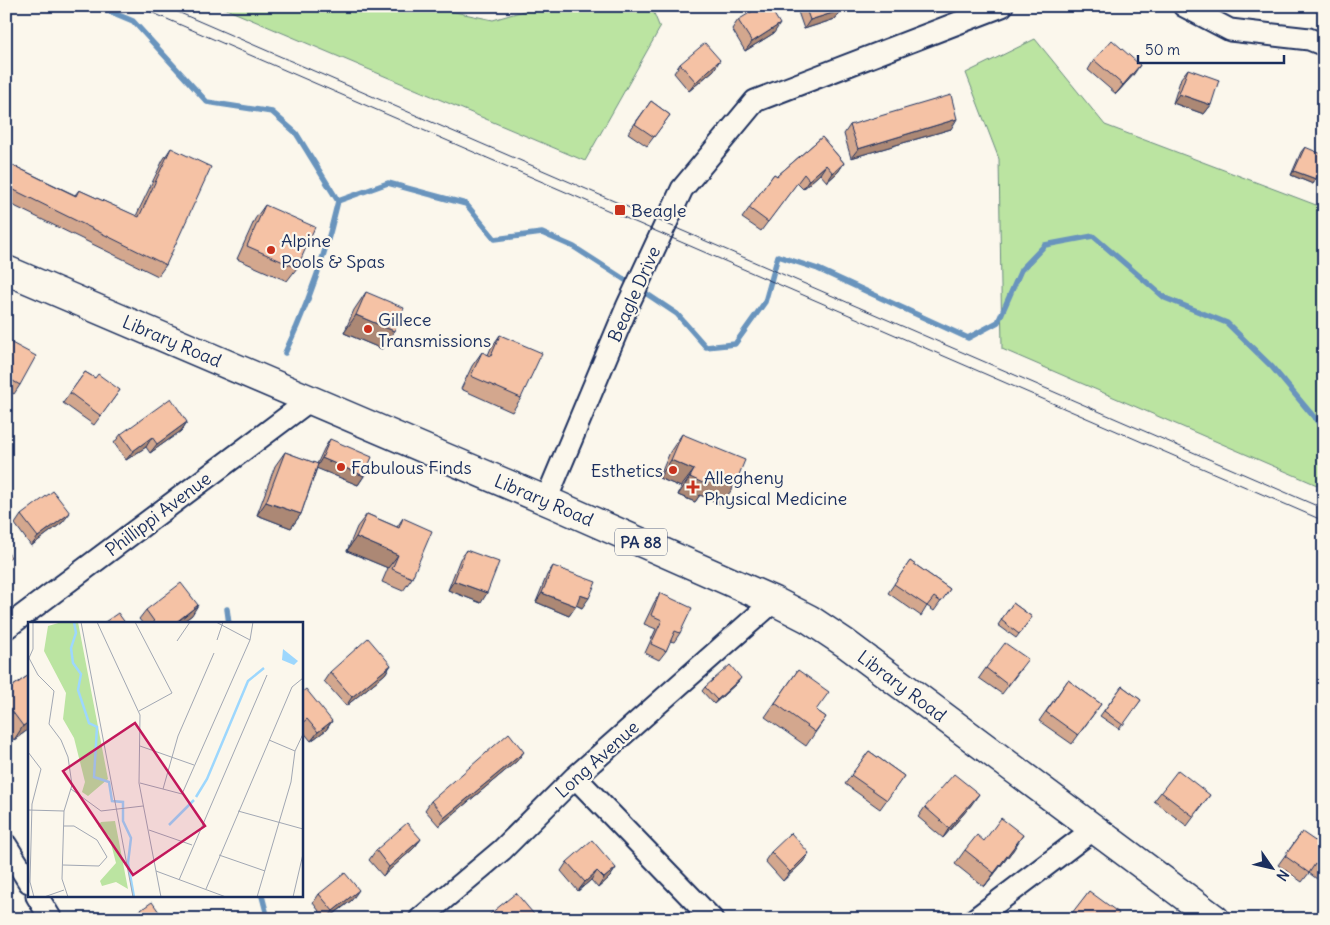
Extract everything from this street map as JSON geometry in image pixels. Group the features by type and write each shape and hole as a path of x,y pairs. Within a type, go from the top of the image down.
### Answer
{"main road":[{"name":"Library Road","path":"6,270 546,500 774,601 809,619 845,643 1215,919"}],"street":[{"name":"Beagle Drive","path":"546,500 627,307 682,189 755,101 1002,6"},
{"path":"1184,6 1230,30 1309,39 1324,45"},
{"name":"Phillippi Avenue","path":"6,628 310,400"},
{"name":"Long Avenue","path":"420,918 502,850 575,777 774,601"},
{"path":"575,777 712,919"},
{"path":"975,919 1094,829"},
{"path":"6,845 28,880"},
{"path":"38,898 51,919"}],"green space":[{"path":"219,6 426,6 493,20 540,6 651,6 660,28 585,161"},
{"path":"1035,39 1105,125 1324,208 1324,488 1002,349 999,159 966,73"}],"building":[{"path":"761,6 769,6 780,24 752,42 738,20"},
{"path":"805,6 841,6 842,10 810,20"},
{"path":"1112,40 1140,65 1123,85 1094,60"},
{"path":"705,43 720,60 696,82 680,64"},
{"path":"1188,69 1219,80 1211,105 1179,94"},
{"path":"951,95 957,119 858,149 850,125"},
{"path":"651,101 670,115 654,137 635,124"},
{"path":"822,137 844,163 833,173 826,165 809,180 804,174 768,222 749,208 774,174 777,176"},
{"path":"1305,147 1324,155 1324,160 1316,179 1294,171"},
{"path":"171,148 211,167 166,265 6,185 6,162 76,196 79,190 139,217"},
{"path":"265,205 315,227 297,268 247,246"},
{"path":"366,292 404,308 394,331 356,315"},
{"path":"500,335 542,353 521,398 471,376 482,352 491,356"},
{"path":"6,340 36,356 20,385 6,377"},
{"path":"85,372 95,378 98,374 120,390 101,416 70,393"},
{"path":"171,398 187,422 157,444 152,437 133,451 121,434"},
{"path":"682,434 745,460 734,487 710,477 707,485 690,477 694,470 671,460"},
{"path":"330,439 372,457 364,476 322,458"},
{"path":"285,452 318,464 301,514 266,502"},
{"path":"53,491 70,513 38,537 21,515"},
{"path":"367,514 399,528 403,518 432,531 412,578 392,569 398,555 356,537"},
{"path":"6,550 11,557 6,560"},
{"path":"466,550 499,562 487,593 454,581"},
{"path":"910,561 950,589 941,602 934,597 927,606 894,584"},
{"path":"553,566 596,582 589,598 580,595 576,606 542,593"},
{"path":"181,583 198,605 176,622 155,622 146,610"},
{"path":"660,593 692,608 680,633 675,631 666,651 651,644 662,620 651,615"},
{"path":"1013,603 1032,617 1019,634 1001,620"},
{"path":"118,613 125,622 105,622"},
{"path":"368,638 391,665 352,697 330,672"},
{"path":"1005,643 1028,659 1008,685 986,668"},
{"path":"730,665 741,678 717,700 705,687"},
{"path":"798,670 829,692 816,710 826,717 815,732 775,703"},
{"path":"28,676 28,723 23,726 6,703 6,691"},
{"path":"1068,680 1101,704 1078,735 1046,712"},
{"path":"1122,686 1141,700 1123,725 1104,711"},
{"path":"306,689 332,721 318,732 307,719 302,723 302,692"},
{"path":"509,733 524,752 445,817 431,801"},
{"path":"869,751 904,776 887,800 851,775"},
{"path":"1178,770 1210,795 1193,816 1161,792"},
{"path":"954,774 979,794 949,828 925,807"},
{"path":"1001,818 1023,835 994,873 965,850 977,835 984,841"},
{"path":"407,823 421,839 389,867 376,850"},
{"path":"1302,832 1324,847 1323,870 1315,864 1309,873 1285,856"},
{"path":"791,833 809,853 790,872 771,852"},
{"path":"592,840 616,868 604,878 597,871 585,882 567,862"},
{"path":"345,873 359,890 333,911 319,894"},
{"path":"1089,891 1119,913 1115,919 1080,919 1072,913"},
{"path":"516,893 538,919 494,919 490,914"},
{"path":"152,902 164,919 128,919"}],"waterway":[{"path":"97,6 133,21 207,102 272,112 296,133 338,201 388,183 466,204 495,239 542,233 574,247 633,285"},
{"path":"285,353 316,278 338,201"},
{"path":"641,290 677,314 706,347 735,344 765,302 778,256 818,269 968,338 998,322 1021,270 1045,245 1093,236 1165,298 1227,323 1272,367 1324,429"},
{"path":"227,609 229,622"},
{"path":"263,898 268,919"}],"tram line":[{"path":"137,6 1324,521"},
{"path":"164,6 1324,509"}],"place":[{"name":"Beagle","path":"620,210"},
{"name":"Alpine Pools & Spas","path":"271,250"},
{"name":"Gillece Transmissions","path":"368,329"},
{"name":"Fabulous Finds","path":"341,467"},
{"name":"Esthetics","path":"673,470"},
{"name":"Allegheny Physical Medicine","path":"693,487"}]}
